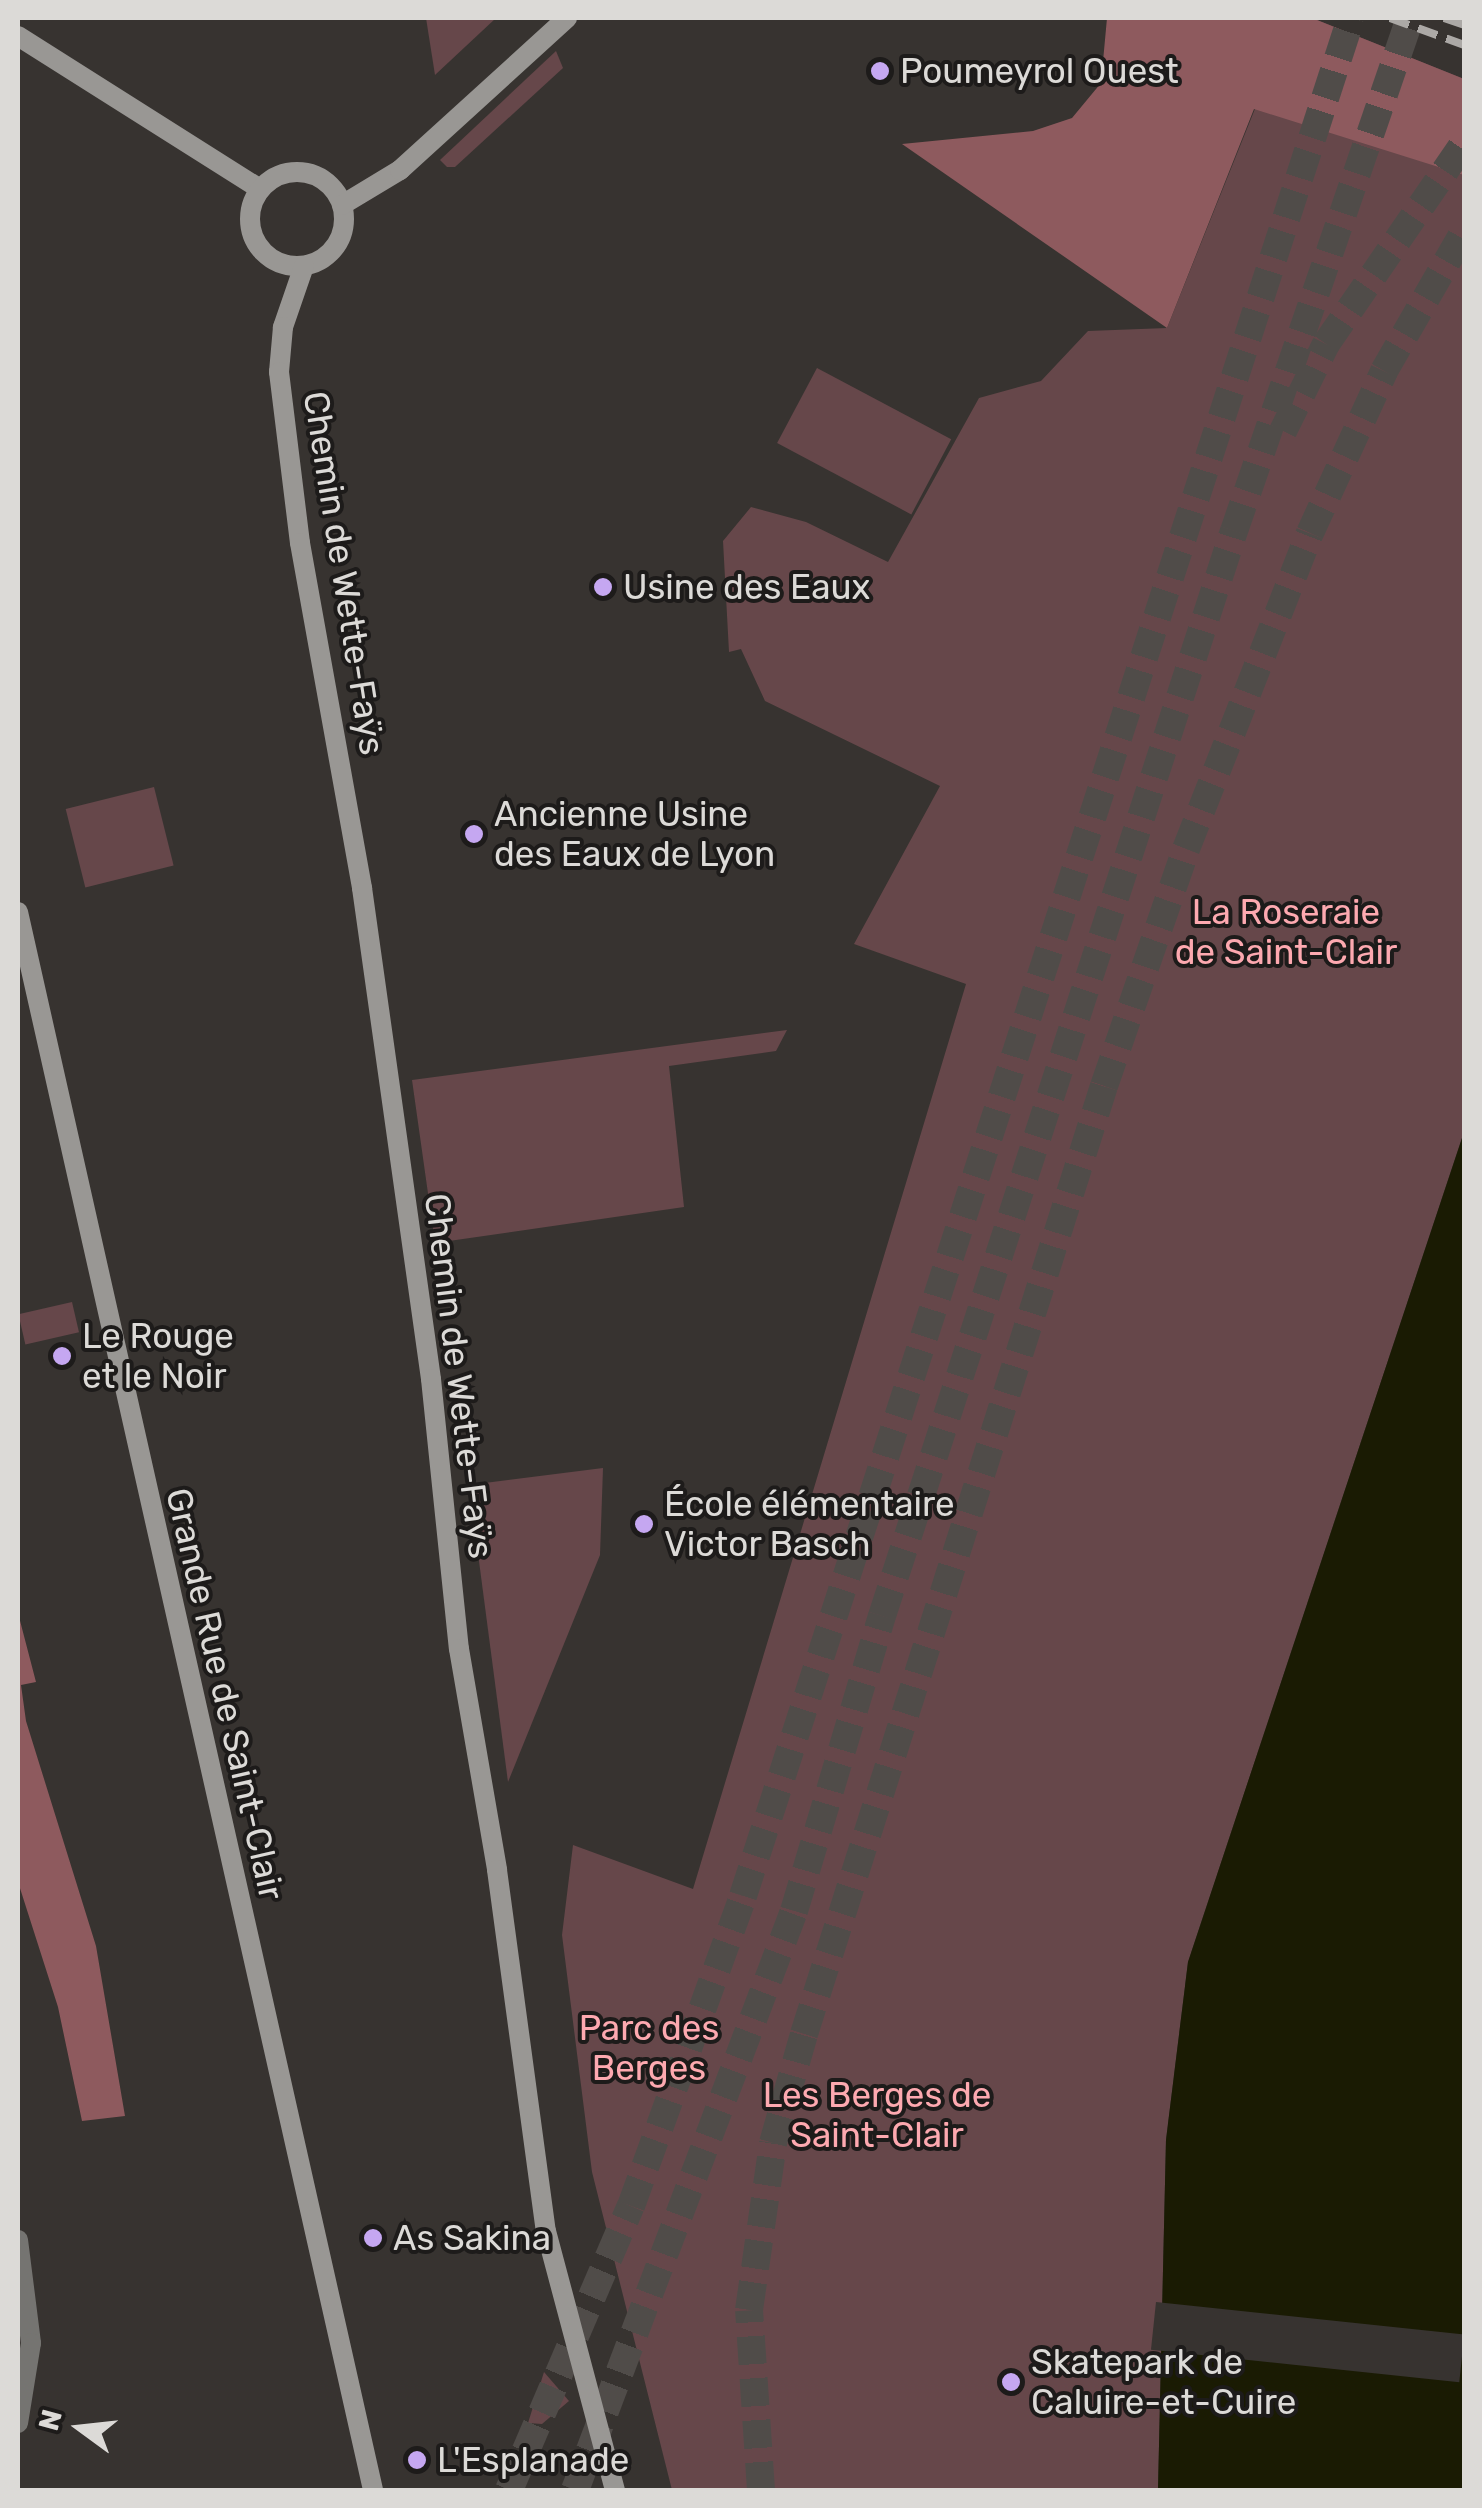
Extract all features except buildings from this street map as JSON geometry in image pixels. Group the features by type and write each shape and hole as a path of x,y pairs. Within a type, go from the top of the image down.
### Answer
{"main road":[{"path":"342,205 400,170 567,18"},
{"path":"18,36 260,188"},
{"path":"299,172 326,182 342,205 344,221 332,250 304,266 272,260 252,235 249,219 260,188 299,172"},
{"name":"Chemin de Wette-Faÿs","path":"304,266 284,327 279,372 300,543 360,874 430,1379 458,1648 497,1870 546,2231 614,2490"},
{"name":"Grande Rue de Saint-Clair","path":"18,912 373,2490"}],"street":[{"path":"18,2240 31,2343 18,2423"}],"green space":[{"path":"426,18 496,18 435,75"},
{"name":"Les Berges de Saint-Clair","path":"1312,18 1464,79 1464,1132 1188,1962 1166,2140 1158,2490 672,2490 592,2172 562,1935 573,1845 693,1889 966,984 854,944 940,786 765,701 741,649 729,652 723,541 751,507 806,522 888,562 979,398 1041,381 1088,331 1167,328 1283,39"},
{"path":"556,51 563,68 455,167 447,167 440,160"},
{"path":"817,368 951,439 911,514 777,443"},
{"path":"154,787 174,866 85,888 66,809"},
{"path":"787,1030 776,1051 669,1066 684,1207 435,1243 412,1080"},
{"path":"72,1302 79,1332 25,1345 18,1314"},
{"path":"603,1468 600,1555 508,1782 469,1485"},
{"path":"544,2372 569,2401 542,2424 528,2423"}],"shaded area":[{"path":"1107,18 1312,18 1464,79 1464,175 1254,109 1167,328 902,144 1033,131 1072,118 1101,83"},
{"path":"1464,1132 1464,2490 1158,2490 1166,2140 1188,1962"},
{"path":"18,1613 36,1682 21,1685 26,1721 96,1946 125,2116 82,2121 58,2007 18,1882"}],"pier":[{"path":"1156,2302 1464,2334 1459,2382 1151,2350"}],"tunnel":[{"path":"509,2490 631,2206 743,1896 1351,18"},
{"path":"575,2490 794,1911 882,1616 1234,531 1410,18"},
{"path":"1283,431 1326,344 1464,143"},
{"path":"761,2490 749,2310 773,2143 804,2034 1104,1086 1186,849 1310,533 1384,371 1464,232"}],"railway":[{"path":"1390,18 1464,45"},
{"path":"1444,18 1464,25"}],"place":[{"name":"Poumeyrol Ouest","path":"880,71"},
{"name":"Usine des Eaux","path":"603,587"},
{"name":"Ancienne Usine des Eaux de Lyon","path":"474,834"},
{"name":"Le Rouge et le Noir","path":"62,1356"},
{"name":"École élémentaire Victor Basch","path":"644,1524"},
{"name":"As Sakina","path":"373,2238"},
{"name":"Skatepark de Caluire-et-Cuire","path":"1011,2382"},
{"name":"L'Esplanade","path":"417,2460"}],"park label":[{"name":"La Roseraie de Saint-Clair","path":"1286,932"},
{"name":"Parc des Berges","path":"649,2048"}]}
